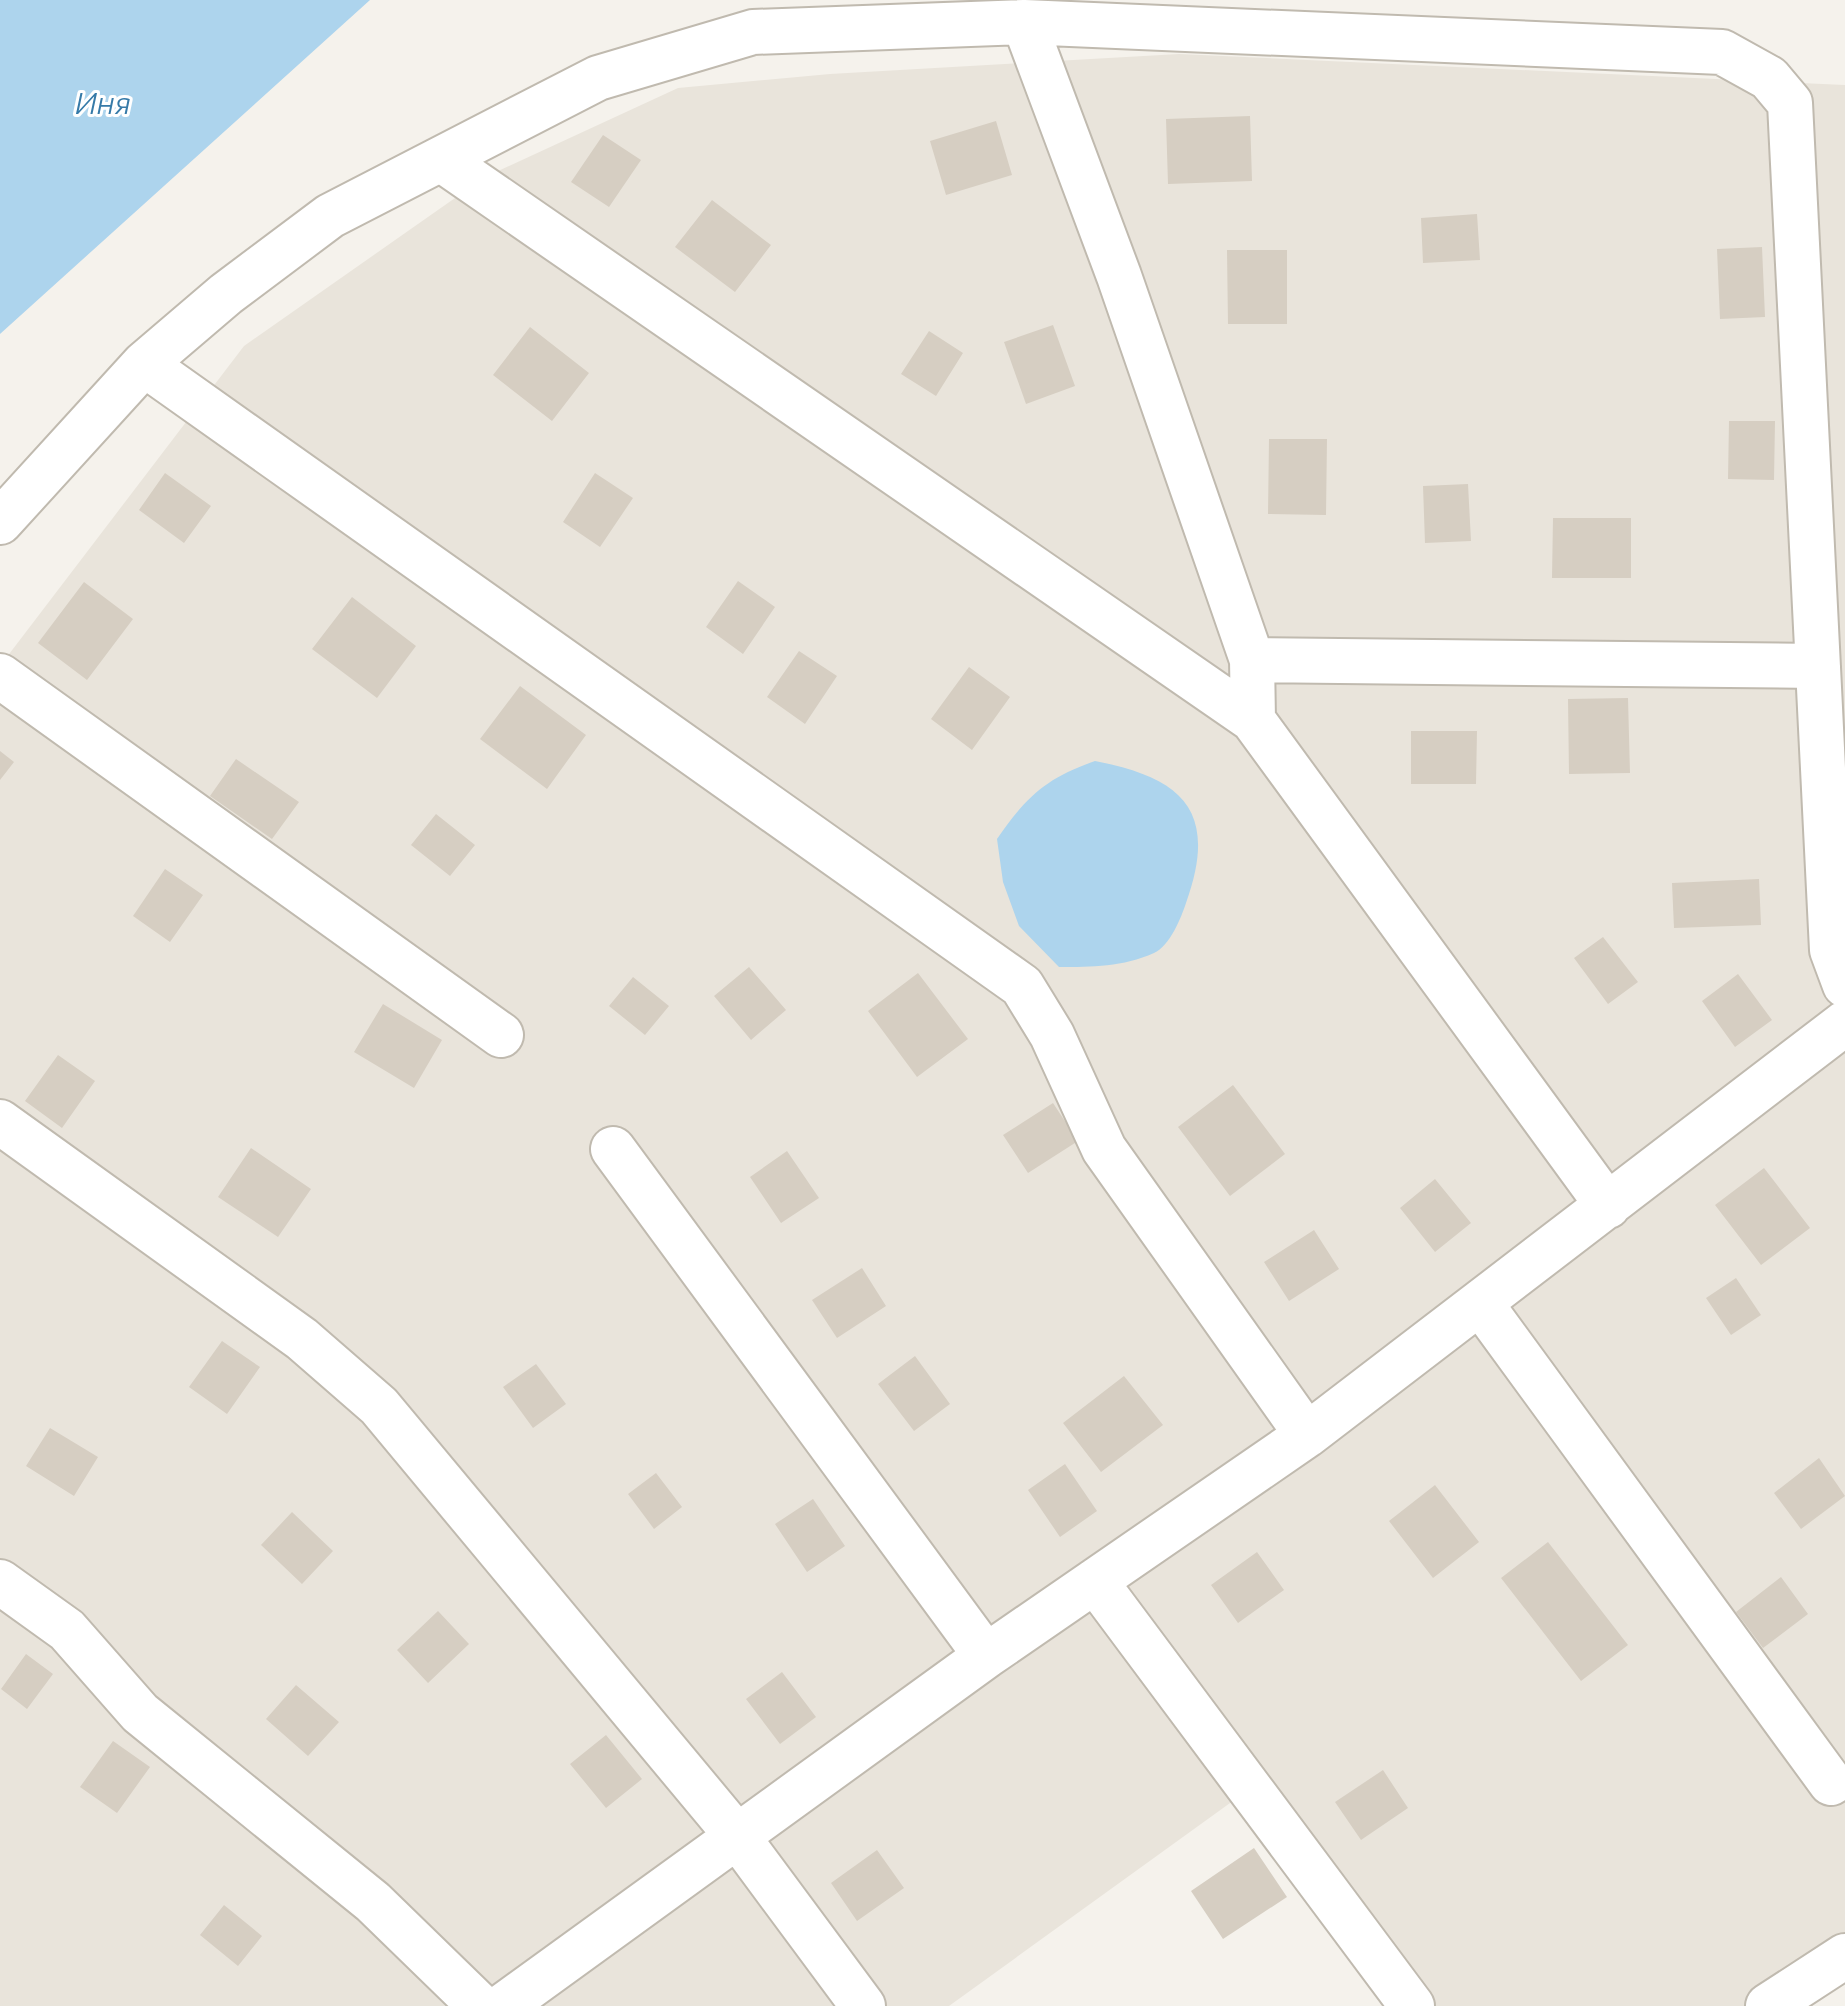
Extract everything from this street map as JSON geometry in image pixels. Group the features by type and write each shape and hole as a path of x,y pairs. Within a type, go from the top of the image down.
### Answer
{"street":[{"path":"1024,22 1119,276 1252,660 1253,720"},
{"path":"0,522 144,364 226,294 330,216 598,78 753,32 1024,22 1722,52 1769,78 1790,103 1832,950 1845,985"},
{"path":"442,160 1253,720 1608,1206"},
{"path":"144,364 1022,986 1052,1035 1104,1149 1307,1435"},
{"path":"1252,660 1818,666"},
{"path":"0,676 501,1035"},
{"path":"503,2006 986,1656 1307,1435 1845,1023"},
{"path":"0,1122 302,1339 379,1406 737,1836 863,2006"},
{"path":"613,1149 986,1656"},
{"path":"1481,1304 1831,1783"},
{"path":"1095,1581 1412,2006"},
{"path":"0,1582 67,1630 140,1713 373,1902 480,2006"},
{"path":"1768,2006 1845,1956"}],"shaded area":[{"path":"1179,54 1845,85 1845,1982 1803,2006 1395,2006 1237,1798 949,2006 0,2006 0,666 244,346 485,177 678,88 830,74"}],"water":[{"name":"Иня","path":"0,0 370,0 0,334"},
{"path":"1095,761 1151,777 1171,789 1186,804 1195,822 1198,844 1195,871 1178,924 1160,949 1119,964 1059,967 1019,926 1003,882 997,839 1038,791 1063,774"}],"building":[{"path":"1250,116 1252,181 1168,184 1166,119"},
{"path":"996,121 1012,175 946,195 930,141"},
{"path":"603,135 641,160 609,207 571,182"},
{"path":"712,200 771,245 735,292 675,247"},
{"path":"1477,214 1480,260 1423,263 1421,218"},
{"path":"1762,247 1765,317 1720,319 1717,249"},
{"path":"1227,250 1287,250 1287,324 1228,324"},
{"path":"1053,325 1075,386 1026,404 1004,342"},
{"path":"530,327 589,373 552,421 493,375"},
{"path":"929,331 963,353 936,396 901,374"},
{"path":"1729,421 1775,421 1774,480 1728,479"},
{"path":"1269,439 1327,439 1326,515 1268,514"},
{"path":"165,473 211,506 184,543 139,510"},
{"path":"595,473 633,498 600,547 563,522"},
{"path":"1468,484 1471,541 1425,543 1423,486"},
{"path":"1553,518 1631,518 1631,578 1552,578"},
{"path":"738,581 775,607 743,654 706,627"},
{"path":"84,582 133,619 87,680 38,643"},
{"path":"352,597 416,646 377,698 312,649"},
{"path":"799,651 837,676 805,724 767,697"},
{"path":"969,667 1010,697 972,750 931,719"},
{"path":"520,686 586,735 547,789 480,739"},
{"path":"1628,698 1630,773 1569,774 1568,699"},
{"path":"1411,731 1477,731 1476,784 1411,784"},
{"path":"0,751 14,762 0,780"},
{"path":"236,759 299,802 272,839 210,796"},
{"path":"436,814 475,845 450,876 411,845"},
{"path":"165,869 203,895 170,942 133,916"},
{"path":"1759,879 1761,925 1674,928 1672,883"},
{"path":"1603,937 1638,982 1608,1004 1574,958"},
{"path":"749,967 786,1010 751,1040 714,996"},
{"path":"918,973 968,1039 917,1077 868,1011"},
{"path":"1738,974 1772,1020 1735,1047 1702,1001"},
{"path":"633,977 669,1006 645,1035 609,1006"},
{"path":"383,1004 442,1040 414,1088 354,1052"},
{"path":"58,1055 95,1081 62,1128 25,1101"},
{"path":"1233,1085 1285,1154 1230,1196 1178,1127"},
{"path":"1053,1103 1078,1141 1028,1173 1003,1135"},
{"path":"251,1148 311,1189 278,1237 218,1197"},
{"path":"787,1151 819,1198 781,1223 750,1177"},
{"path":"1764,1168 1810,1228 1761,1265 1715,1205"},
{"path":"1435,1179 1471,1223 1435,1252 1400,1208"},
{"path":"1314,1230 1339,1269 1289,1301 1264,1262"},
{"path":"862,1268 886,1306 837,1338 812,1300"},
{"path":"1736,1278 1761,1315 1731,1335 1706,1298"},
{"path":"222,1341 260,1367 227,1414 189,1387"},
{"path":"915,1356 950,1404 914,1431 878,1384"},
{"path":"536,1364 566,1404 533,1428 503,1387"},
{"path":"1124,1376 1163,1425 1101,1472 1063,1423"},
{"path":"50,1428 98,1457 74,1496 26,1466"},
{"path":"1819,1458 1845,1496 1801,1529 1774,1493"},
{"path":"1065,1464 1097,1511 1060,1537 1028,1490"},
{"path":"656,1473 682,1507 654,1529 628,1494"},
{"path":"1435,1485 1479,1542 1433,1578 1389,1521"},
{"path":"813,1499 845,1546 807,1572 775,1524"},
{"path":"292,1512 333,1551 302,1584 261,1545"},
{"path":"1548,1542 1628,1645 1581,1681 1501,1578"},
{"path":"1257,1552 1284,1590 1238,1623 1211,1585"},
{"path":"1781,1577 1808,1614 1763,1648 1736,1612"},
{"path":"438,1611 469,1644 428,1683 397,1650"},
{"path":"26,1654 53,1674 27,1709 1,1689"},
{"path":"782,1672 816,1717 780,1744 746,1699"},
{"path":"296,1685 339,1722 308,1756 266,1719"},
{"path":"606,1735 642,1779 606,1808 570,1764"},
{"path":"113,1741 150,1767 117,1813 80,1787"},
{"path":"1383,1770 1408,1808 1361,1840 1335,1802"},
{"path":"1254,1848 1287,1897 1223,1939 1191,1891"},
{"path":"877,1850 904,1888 857,1921 831,1883"},
{"path":"224,1905 262,1936 238,1966 200,1935"}]}
